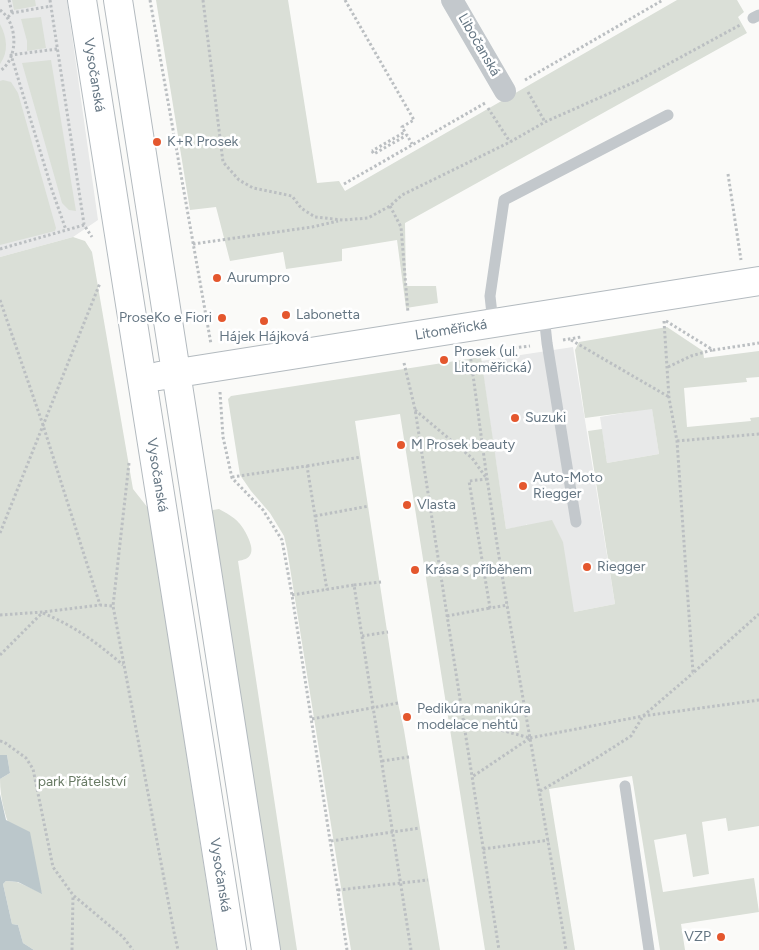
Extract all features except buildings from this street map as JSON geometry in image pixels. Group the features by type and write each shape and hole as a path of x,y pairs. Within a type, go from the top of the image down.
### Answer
{"main road":[{"name":"Vysočanská","path":"82,0 232,950"},
{"path":"118,0 266,950"},
{"name":"Litoměřická","path":"142,379 544,315 750,271"}],"street":[{"name":"Libočanská","path":"452,0 516,90"}],"lane":[{"path":"493,323 490,296 504,200 668,115"},
{"path":"544,315 576,522"},
{"path":"625,786 649,950"}],"path":[{"path":"9,0 12,13"},
{"path":"50,0 84,224 95,241"},
{"path":"150,0 212,346"},
{"path":"203,0 223,162 239,180 253,188 292,196 301,208 315,217 343,220"},
{"path":"345,0 414,120 402,127 405,132 372,151 374,154 407,136 412,144"},
{"path":"8,17 12,13 51,6"},
{"path":"0,10 8,17 12,25 14,43 6,67 0,71"},
{"path":"193,244 312,227 343,220 368,218 390,206 402,195 510,142 545,122 637,81 756,16"},
{"path":"11,55 57,49"},
{"path":"11,55 66,230"},
{"path":"516,90 545,122"},
{"path":"486,103 510,142"},
{"path":"164,106 169,107"},
{"path":"728,174 750,271"},
{"path":"390,206 401,227 408,314"},
{"path":"0,248 84,224"},
{"path":"0,533 102,276 104,286"},
{"path":"0,300 43,425 100,605"},
{"path":"693,673 677,441 669,398 664,320 713,350"},
{"path":"570,339 669,398"},
{"path":"668,368 691,356 713,350 759,343"},
{"path":"470,354 487,479 566,950"},
{"path":"404,363 415,410 499,950"},
{"path":"415,410 472,458 487,479"},
{"path":"677,441 759,434"},
{"path":"223,437 232,478 263,510 282,540 312,719 347,950"},
{"path":"232,478 361,457"},
{"path":"130,459 114,606 178,950"},
{"path":"307,466 326,590"},
{"path":"487,479 469,481 490,608"},
{"path":"315,516 369,506"},
{"path":"0,520 4,523"},
{"path":"292,595 381,582"},
{"path":"354,585 411,950"},
{"path":"0,615 100,605 114,606"},
{"path":"447,616 508,605"},
{"path":"0,655 43,612"},
{"path":"43,612 93,640 124,666"},
{"path":"540,791 596,759 631,736 643,716 759,614"},
{"path":"362,636 388,632"},
{"path":"472,778 530,738 643,716 759,700"},
{"path":"312,719 398,703"},
{"path":"463,720 530,738"},
{"path":"0,741 26,758 32,769 53,867 73,894 123,936 132,950"},
{"path":"382,761 409,757"},
{"path":"331,842 420,828"},
{"path":"483,849 548,840"},
{"path":"338,890 428,880"},
{"path":"72,950 73,894"}],"shaded area":[{"path":"0,0 67,0 98,220 73,237 0,257"},
{"path":"573,347 615,604 574,612 526,524 526,526 506,529 481,361"},
{"path":"652,408 659,454 607,463 600,417"},
{"path":"0,755 7,755 10,773 0,779"},
{"path":"0,794 6,820 30,832 42,894 18,882 6,881 3,884 12,924 18,925 23,943 34,950 0,950"}],"green space":[{"path":"12,0 35,0 36,6 14,10"},
{"path":"156,0 288,0 317,183 339,181 345,191 677,0 737,0 744,12 738,17 747,33 405,223 406,286 436,286 438,303 406,308 397,240 342,249 342,261 286,269 283,252 230,261 216,207 190,210"},
{"path":"41,17 46,48 27,51 27,41 21,19"},
{"path":"0,24 4,34 6,49 0,64"},
{"path":"51,60 76,211 69,210 62,203 22,63"},
{"path":"0,81 11,82 18,93 56,228 55,231 0,245"},
{"name":"park Přátelství","path":"73,237 85,241 92,252 133,489 148,508 217,950 34,950 23,943 18,925 12,924 3,884 6,881 17,882 42,893 14,838 4,809 0,779 10,773 7,755 0,755 0,257"},
{"path":"667,327 703,351 704,358 759,351 759,377 746,378 747,382 684,388 687,427 751,421 750,418 759,417 759,826 728,831 726,818 702,822 709,874 693,877 686,834 654,840 663,892 754,878 759,912 681,924 685,950 660,950 632,776 549,789 575,950 485,950 400,414 355,421 398,703 440,950 351,950 287,549 284,536 270,513 240,475 228,399 231,396 481,357 506,529 552,520 563,542 574,612 615,604 588,431 602,429 607,463 659,454 652,409 585,418 575,350 579,342"},
{"path":"219,509 239,523 246,533 252,550 249,557 238,561 297,950 279,950 209,513"}],"place":[{"name":"K+R Prosek","path":"157,142"},
{"name":"Aurumpro","path":"217,278"},
{"name":"Labonetta","path":"286,315"},
{"name":"ProseKo e Fiori","path":"222,318"},
{"name":"Hájek Hájková","path":"264,321"},
{"name":"Prosek (ul. Litoměřická)","path":"444,360"},
{"name":"Suzuki","path":"515,418"},
{"name":"M Prosek beauty","path":"401,445"},
{"name":"Auto-Moto Riegger","path":"523,486"},
{"name":"Vlasta","path":"407,505"},
{"name":"Riegger","path":"587,567"},
{"name":"Krása s příběhem","path":"415,570"},
{"name":"Pedikúra manikúra modelace nehtů","path":"407,717"},
{"name":"VZP","path":"721,937"}]}
